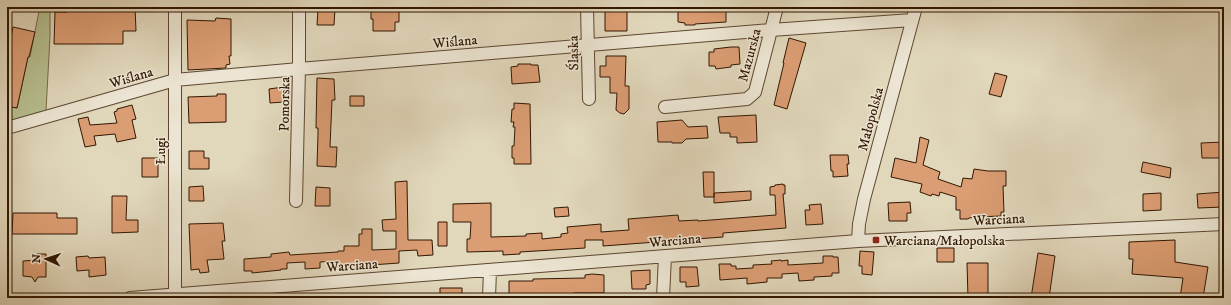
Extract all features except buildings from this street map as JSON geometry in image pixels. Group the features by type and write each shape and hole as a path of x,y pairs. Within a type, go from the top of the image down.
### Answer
{"street":[{"name":"Ługi","path":"175,7 175,294"},
{"name":"Pomorska","path":"296,201 299,7"},
{"name":"Śląska","path":"587,7 589,99"},
{"name":"Mazurska","path":"665,107 747,99 755,92 777,7"},
{"name":"Małopolska","path":"858,240 859,224 864,198 916,7"},
{"name":"Wiślana","path":"7,128 175,80 771,30 912,20"},
{"name":"Warciana","path":"130,298 858,240 1224,224"},
{"path":"663,298 665,256"},
{"path":"489,298 490,270"}],"green space":[{"path":"25,7 50,7 46,111 7,122 7,106 17,108 28,57 30,57 39,11 27,9"}],"place":[{"name":"Warciana/Małopolska","path":"876,240"}]}
